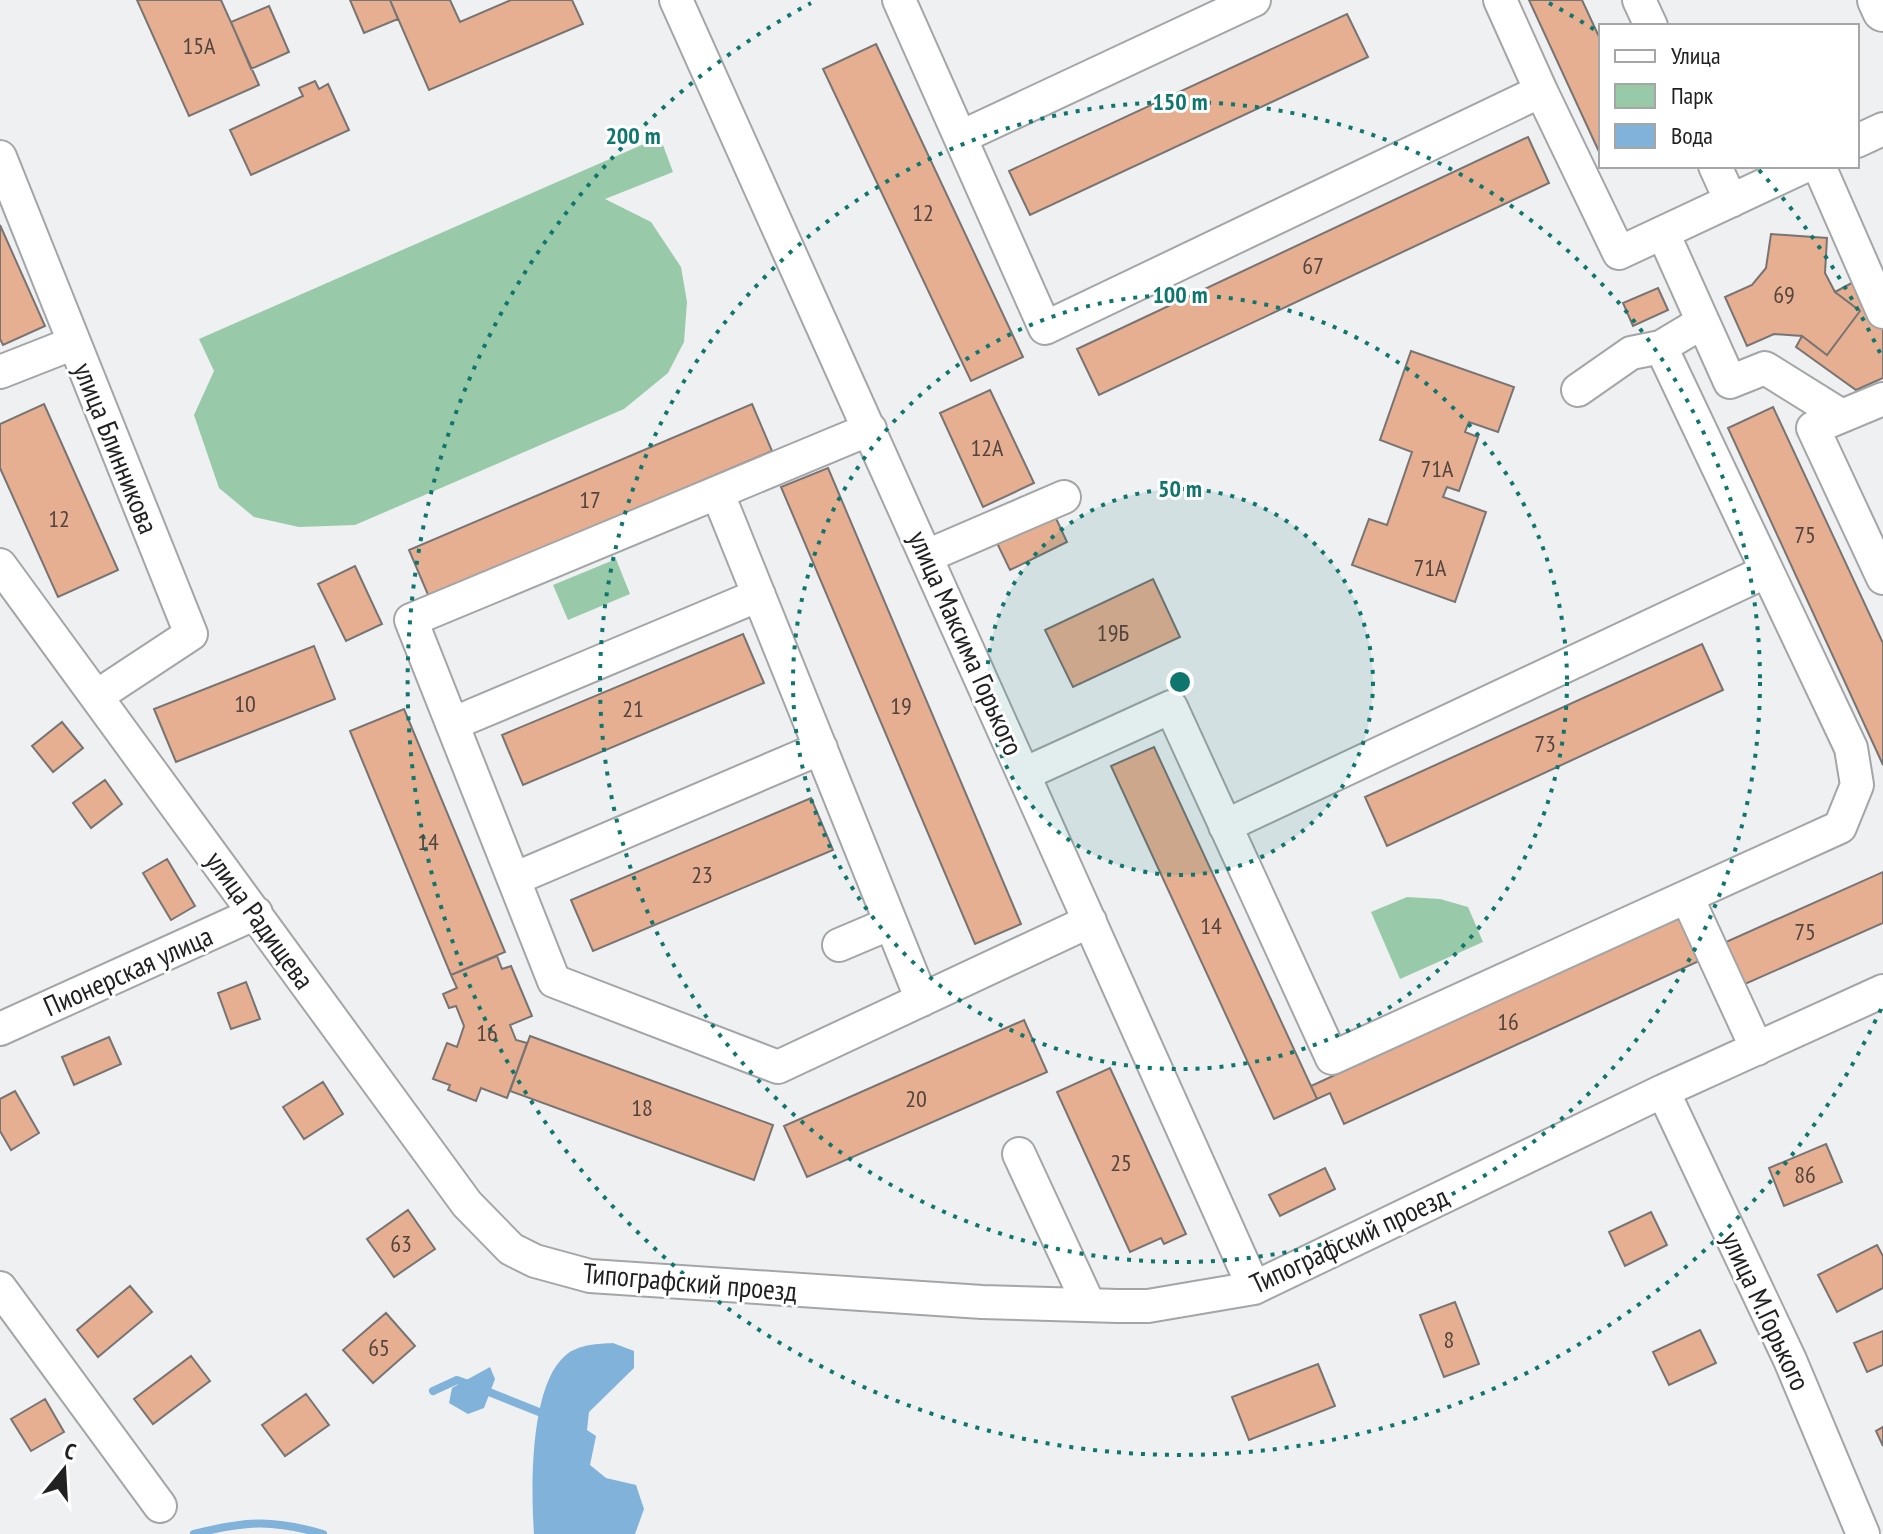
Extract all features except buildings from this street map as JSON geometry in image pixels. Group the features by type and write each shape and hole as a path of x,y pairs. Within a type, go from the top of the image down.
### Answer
{"main road":[{"path":"1878,0 1883,11"}],"street":[{"name":"улица Максима Горького","path":"676,0 1254,1288"},
{"path":"899,0 1045,328 1541,91"},
{"path":"961,137 1254,0"},
{"path":"1500,0 1619,253 1801,168"},
{"path":"1639,0 1650,24"},
{"path":"1859,140 1883,129"},
{"name":"улица Блинникова","path":"0,157 191,634 97,696"},
{"path":"1716,168 1731,201"},
{"path":"1820,168 1883,312"},
{"path":"1663,233 1730,382 1765,368 1842,416"},
{"path":"1578,390 1631,353 1661,347 1701,323"},
{"path":"0,372 74,343"},
{"path":"1024,774 1171,707 1332,1058 1840,827 1857,785 1851,748 1661,347"},
{"path":"1883,399 1813,428 1883,578"},
{"path":"870,429 411,620 554,981 778,1067 1090,921"},
{"path":"718,494 922,1000"},
{"path":"927,556 1064,497"},
{"name":"улица Радищева","path":"0,565 467,1204 511,1249 535,1261"},
{"path":"1225,826 1767,571"},
{"path":"452,724 759,595"},
{"path":"514,879 821,748"},
{"path":"1687,897 1757,1049"},
{"name":"Пионерская улица","path":"0,1029 256,913"},
{"path":"839,945 891,923"},
{"name":"Типографский проезд","path":"535,1261 566,1271 616,1279 982,1302 1148,1306 1254,1288 1663,1091 1883,991"},
{"name":"улица М.Горького","path":"1663,1091 1790,1360 1863,1534"},
{"path":"1019,1154 1089,1305"},
{"path":"0,1288 160,1506"}],"green space":[{"path":"660,137 673,172 605,199 651,222 681,267 687,302 684,342 668,373 624,409 355,525 299,527 254,517 219,488 194,415 214,371 199,339"},
{"path":"616,559 630,594 568,620 553,585"},
{"path":"1407,897 1440,899 1468,907 1483,942 1400,979 1371,912"}],"water":[{"path":"613,1343 634,1351 634,1368 589,1412 587,1430 596,1436 590,1465 606,1478 636,1485 644,1509 635,1534 534,1534 533,1466 545,1390 554,1370 571,1351 589,1345"},
{"path":"490,1367 495,1379 484,1408 468,1414 449,1403 452,1388"}],"waterway":[{"path":"433,1391 457,1380 468,1384"},
{"path":"484,1390 539,1412"},
{"path":"194,1534 228,1526 258,1524 288,1526 323,1534"}]}
